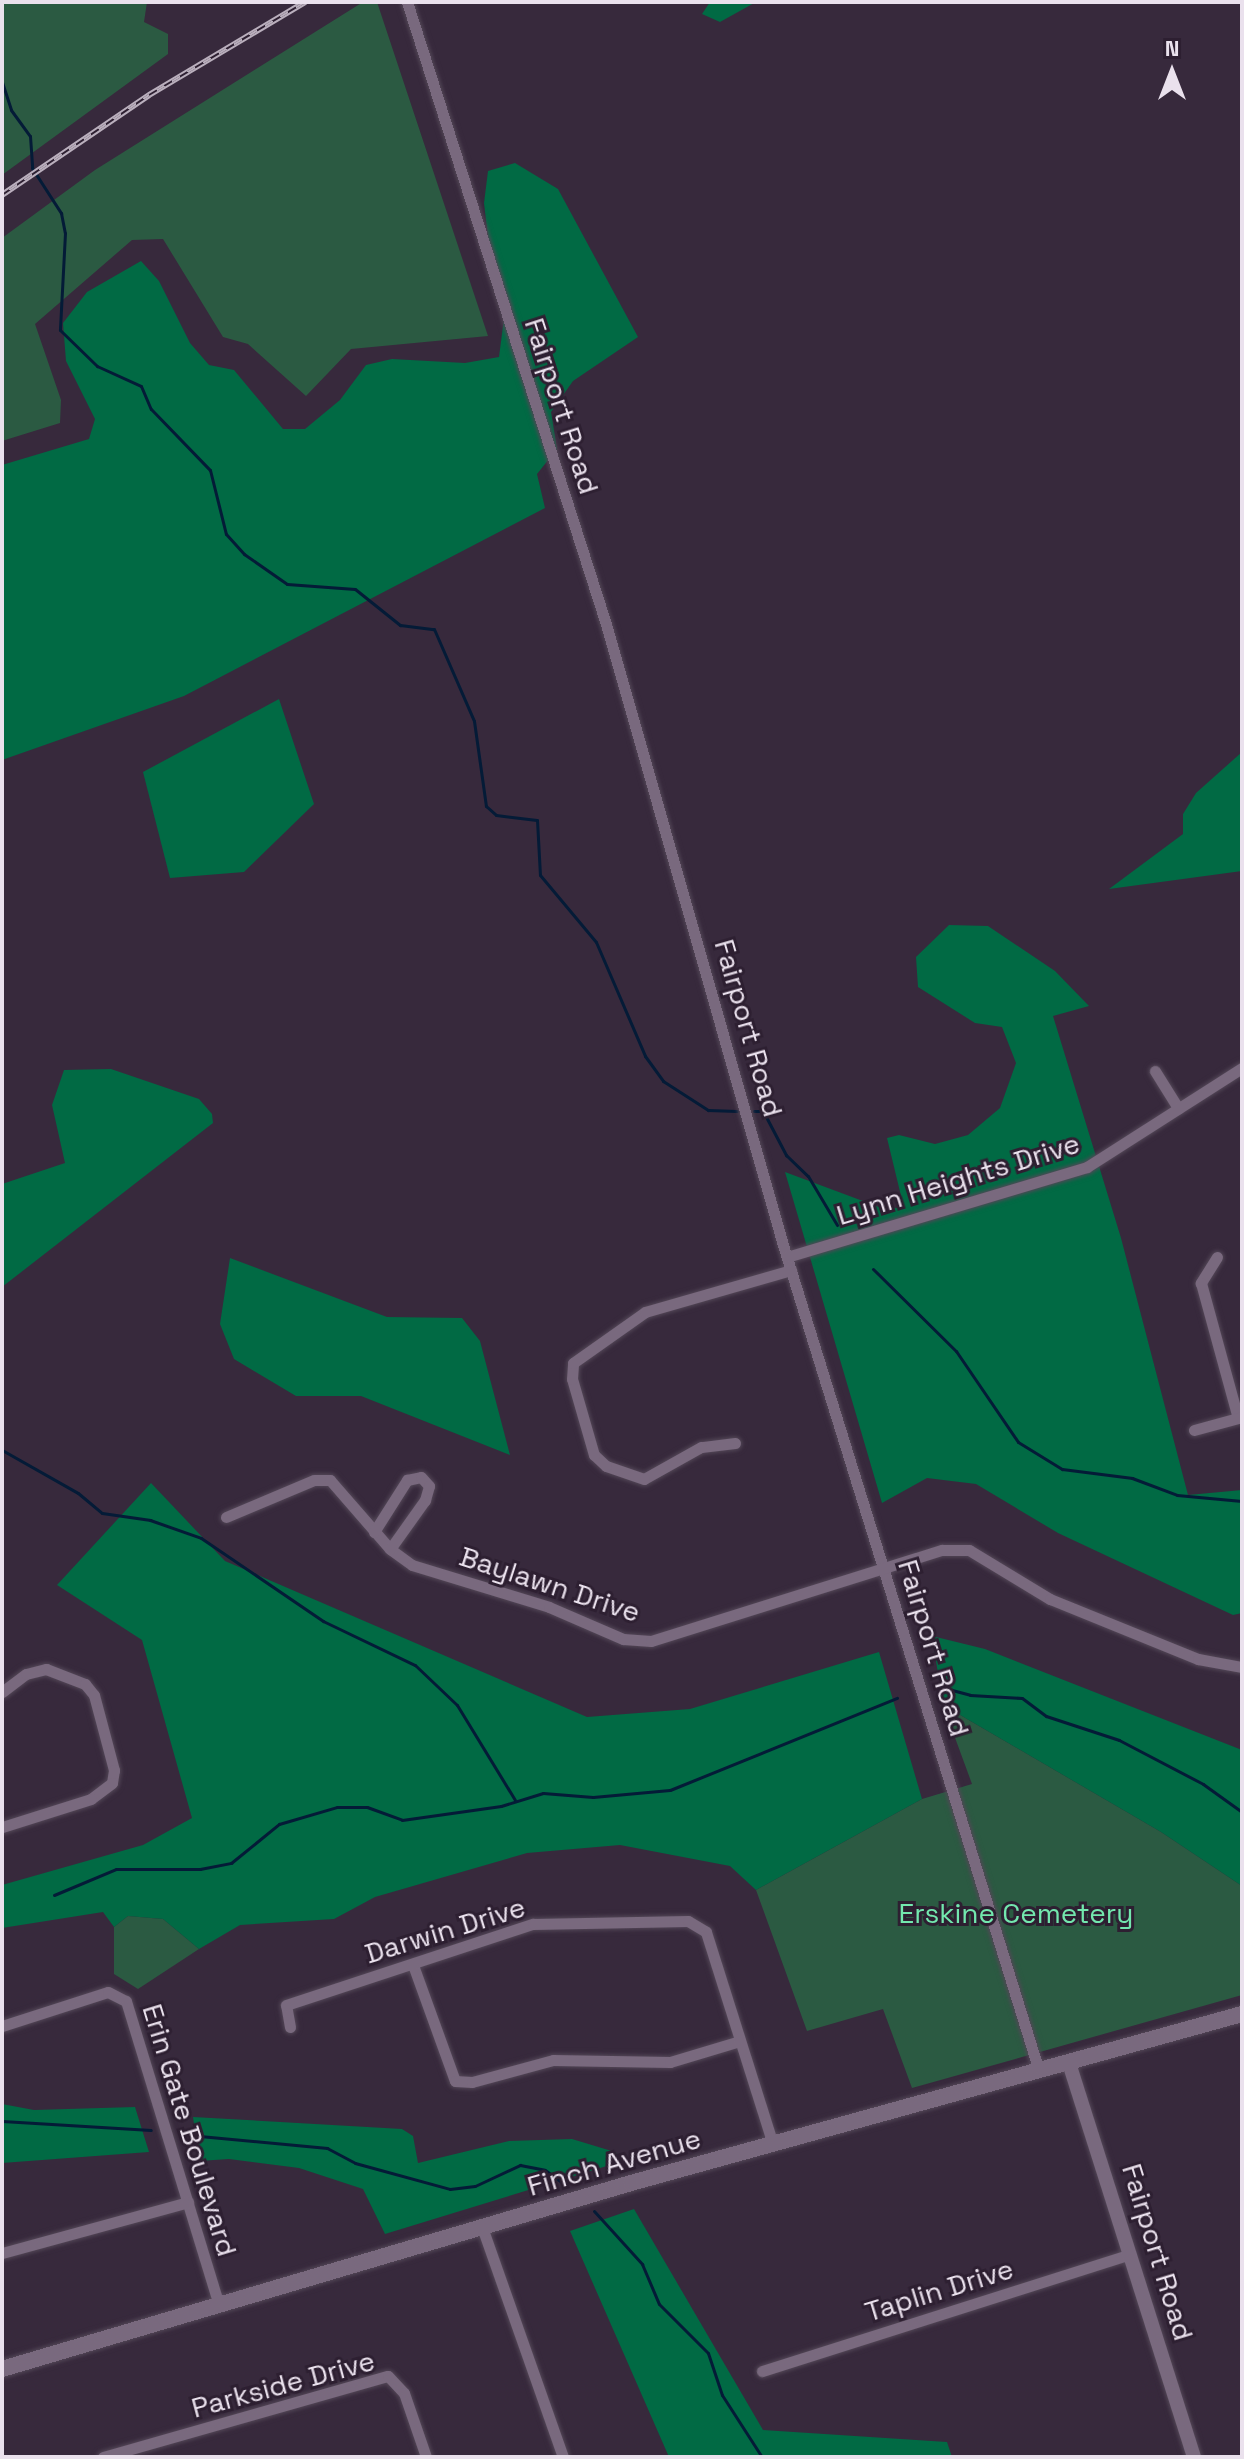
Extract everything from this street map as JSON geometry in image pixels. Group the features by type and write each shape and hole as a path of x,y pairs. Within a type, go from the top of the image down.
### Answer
{"main road":[{"name":"Finch Avenue","path":"2,2369 482,2227 1038,2068 1069,2063 1242,2014"}],"street":[{"name":"Fairport Road","path":"407,2 606,624 787,1257 1038,2068"},
{"name":"Lynn Heights Drive","path":"787,1257 1060,1178 1087,1167 1242,1068"},
{"path":"1155,1071 1178,1108"},
{"path":"1194,1430 1240,1418 1201,1283 1217,1257"},
{"path":"735,1443 701,1447 644,1479 606,1466 594,1455 572,1379 573,1363 645,1312 791,1270"},
{"path":"374,1532 407,1480 421,1477 429,1486 425,1500 390,1549"},
{"name":"Baylawn Drive","path":"226,1517 314,1480 330,1480 390,1549 412,1565 549,1607 623,1639 651,1641 942,1550 969,1550 1050,1599 1198,1659 1242,1667"},
{"path":"2,1692 26,1674 46,1669 85,1684 94,1695 114,1770 112,1783 91,1799 2,1827"},
{"name":"Darwin Drive","path":"290,2027 286,2005 533,1924 688,1921 706,1932 773,2145"},
{"path":"413,1965 455,2081 472,2082 553,2060 670,2062 740,2041"},
{"name":"Erin Gate Boulevard","path":"2,2026 108,1992 126,2001 219,2306"},
{"name":"Fairport Road","path":"1069,2063 1194,2457"},
{"path":"2,2253 188,2202"},
{"path":"482,2227 563,2457"},
{"name":"Taplin Drive","path":"762,2371 1130,2254"},
{"name":"Parkside Drive","path":"103,2457 388,2376 404,2393 426,2457"}],"green space":[{"path":"2,2 147,2 144,22 168,34 168,54 2,175"},
{"path":"363,2 377,2 488,336 351,349 306,396 248,344 223,337 163,239 132,240 35,324 61,400 60,423 2,441 2,238 95,170"},
{"path":"710,2 756,2 720,22 702,14"},
{"path":"515,163 558,189 638,337 573,381 551,412 557,449 537,474 545,508 184,696 2,760 2,465 89,439 95,419 66,361 63,323 87,292 141,261 159,281 190,343 209,365 234,370 283,429 305,429 340,400 366,365 392,359 465,363 499,357 507,295 490,255 484,203 488,171"},
{"path":"279,699 314,804 244,872 170,878 143,772"},
{"path":"1242,752 1242,871 1109,889 1183,834 1183,814 1196,793"},
{"path":"949,925 988,926 1055,971 1089,1006 1053,1016 1121,1238 1188,1495 1242,1490 1242,1613 1233,1615 1058,1533 976,1484 927,1478 882,1503 785,1172 879,1207 898,1208 902,1200 887,1138 899,1135 935,1144 968,1135 1000,1108 1016,1063 1002,1027 975,1023 918,987 916,957"},
{"path":"111,1069 199,1099 212,1114 213,1123 2,1287 2,1184 65,1163 52,1105 64,1070"},
{"path":"230,1258 387,1317 462,1318 480,1341 510,1455 361,1396 296,1396 234,1359 220,1324"},
{"path":"151,1483 225,1561 587,1717 690,1709 879,1652 922,1799 756,1890 730,1866 620,1845 527,1853 375,1897 334,1919 240,1925 199,1949 163,1919 128,1916 114,1927 103,1912 2,1928 2,1885 143,1845 192,1818 142,1640 57,1585"},
{"path":"932,1636 985,1649 1242,1750 1242,1886 1161,1832 943,1705"},
{"name":"Erskine Cemetery","path":"943,1705 1161,1832 1242,1886 1242,1995 912,2088 883,2009 807,2031 756,1890 922,1799 972,1784"},
{"path":"128,1916 163,1919 199,1949 138,1989 114,1974 114,1927"},
{"path":"2,2104 34,2110 135,2107 149,2152 2,2163"},
{"path":"193,2117 402,2129 413,2136 418,2163 509,2141 572,2139 615,2152 623,2161 385,2234 363,2189 299,2168 229,2159 199,2161"},
{"path":"634,2209 763,2430 947,2442 952,2457 669,2457 570,2231"}],"waterway":[{"path":"2,82 11,110 30,136 32,168 61,213 65,233 60,330 97,366 141,386 151,409 210,470 226,534 244,554 287,584 355,589 400,625 434,629 474,721 486,806 496,815 537,820 540,875 596,942 645,1056 663,1081 708,1110 737,1111"},
{"path":"754,1111 763,1111 786,1155 808,1176 837,1225"},
{"path":"873,1269 956,1351 1018,1442 1062,1469 1132,1478 1177,1495 1242,1501"},
{"path":"2,1450 78,1493 102,1513 150,1520 201,1538 323,1621 415,1665 457,1705 515,1800"},
{"path":"937,1686 970,1695 1022,1698 1046,1716 1119,1740 1203,1784 1242,1812"},
{"path":"54,1895 116,1869 200,1869 231,1863 279,1824 337,1807 367,1807 402,1820 501,1806 543,1793 593,1797 670,1790 897,1698"},
{"path":"2,2121 151,2130"},
{"path":"189,2135 327,2148 355,2163 450,2189 475,2186 520,2165 545,2170 566,2185"},
{"path":"594,2211 642,2264 659,2304 708,2353 722,2395 762,2457"}],"railway":[{"path":"2,195 149,95 305,2"}]}
